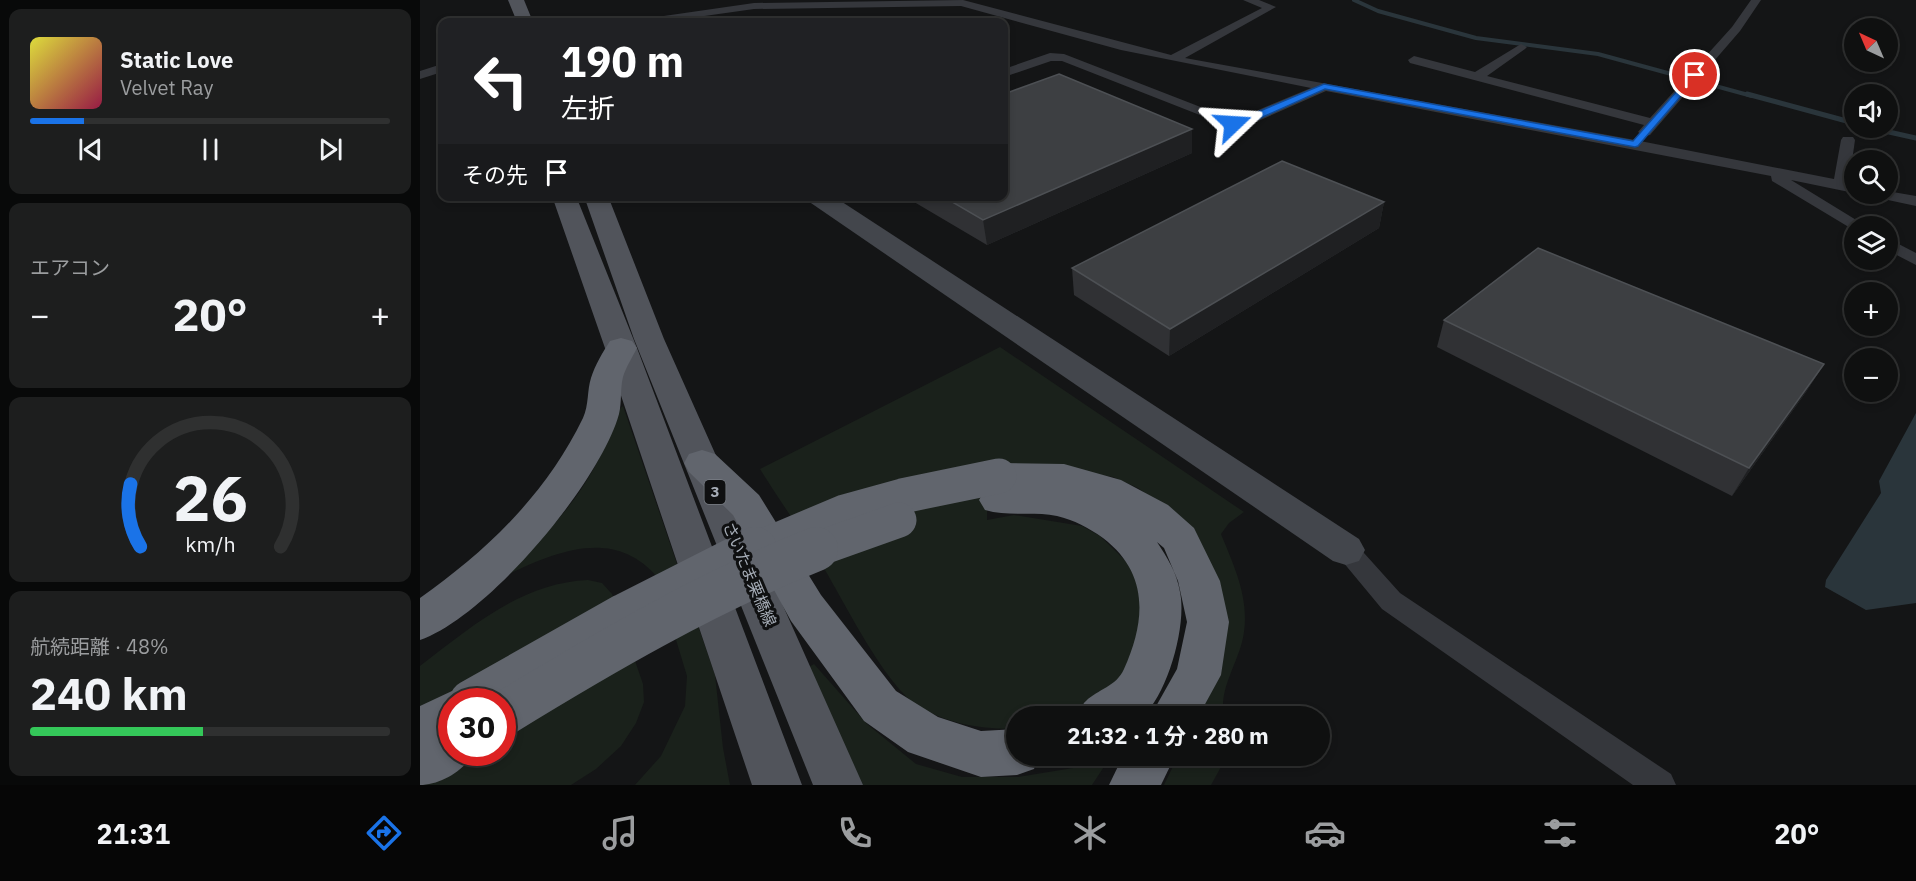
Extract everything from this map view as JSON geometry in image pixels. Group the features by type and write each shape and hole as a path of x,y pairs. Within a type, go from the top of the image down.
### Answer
{"highway":[{"path":"420,622 458,594 504,554 542,514 579,462 602,414 607,378 621,348"},
{"path":"702,463 746,505 806,608 880,706 925,736 981,754 1006,753"},
{"path":"495,688 573,642 668,591 776,539 843,513 910,492 999,488 1064,477 1108,490 1154,515 1180,539 1199,581 1208,622 1198,675 1180,706"},
{"path":"516,706 580,667 686,608 833,541 999,488 1084,509 1128,533 1146,554 1159,586 1162,622 1146,669 1132,697 1118,706"},
{"path":"1134,785 1145,766"}],"main road":[{"path":"516,0 523,18"},
{"path":"566,201 621,348 777,785"},
{"name":"さいたま栗橋線","path":"598,201 649,339 838,785"}],"street":[{"path":"1173,59 1270,7 1248,0"},
{"path":"1635,144 1736,29 1756,0"},
{"path":"671,18 754,6 956,1 1121,48 1173,59 1635,144 1844,186"},
{"path":"1477,77 1521,46"},
{"path":"1008,72 1050,57 1064,58 1233,124 1242,123 1324,87"},
{"path":"1414,60 1653,123"},
{"path":"420,75 438,69"},
{"path":"1848,140 1848,150"},
{"path":"1761,168 1844,218"},
{"path":"1898,198 1916,201"},
{"path":"823,201 1346,550 1392,601 1660,785"},
{"path":"1898,249 1916,260"}],"shaded area":[{"path":"1000,347 1244,512 1229,523 1221,534 1239,582 1245,619 1242,643 1227,685 1223,706 1203,706 1166,508 1138,488 1113,477 1065,469 987,490 987,520 1014,515 1082,526 1100,536 1133,568 1143,593 1142,630 1124,673 1104,693 1084,706 1006,706 1006,729 1004,729 955,722 931,713 907,697 880,663 822,565 760,469"},
{"path":"623,406 715,675 723,748 730,785 635,785 661,756 685,706 687,676 657,577 639,560 619,551 598,548 577,550 555,555 492,582 535,544 569,506 597,462 619,409"},
{"path":"1916,413 1916,603 1866,610 1825,587 1826,580 1881,493 1879,481"},
{"path":"588,580 602,583 612,594 643,684 644,702 636,723 621,746 596,769 571,785 420,785 454,766 516,766 516,688 438,688 438,714 420,717 420,666 478,622 498,610 541,589"},
{"path":"814,664 867,724 916,764 962,777 1018,777 1077,766 1104,766 1092,785 859,785 807,668"},
{"path":"1173,766 1221,766 1211,785 1164,785"}],"building":[{"path":"1059,74 1192,129 983,220 951,201 1008,201 1008,93"},
{"path":"1282,161 1384,202 1170,329 1072,268"},
{"path":"1538,248 1824,364 1749,468 1444,320"}],"waterway":[{"path":"1354,0 1378,11 1476,38 1598,54 1752,96"},
{"path":"1747,94 1844,120"},
{"path":"1898,134 1916,138"}],"route":[{"path":"1233,124 1242,123 1324,87 1635,144 1695,75"}]}
